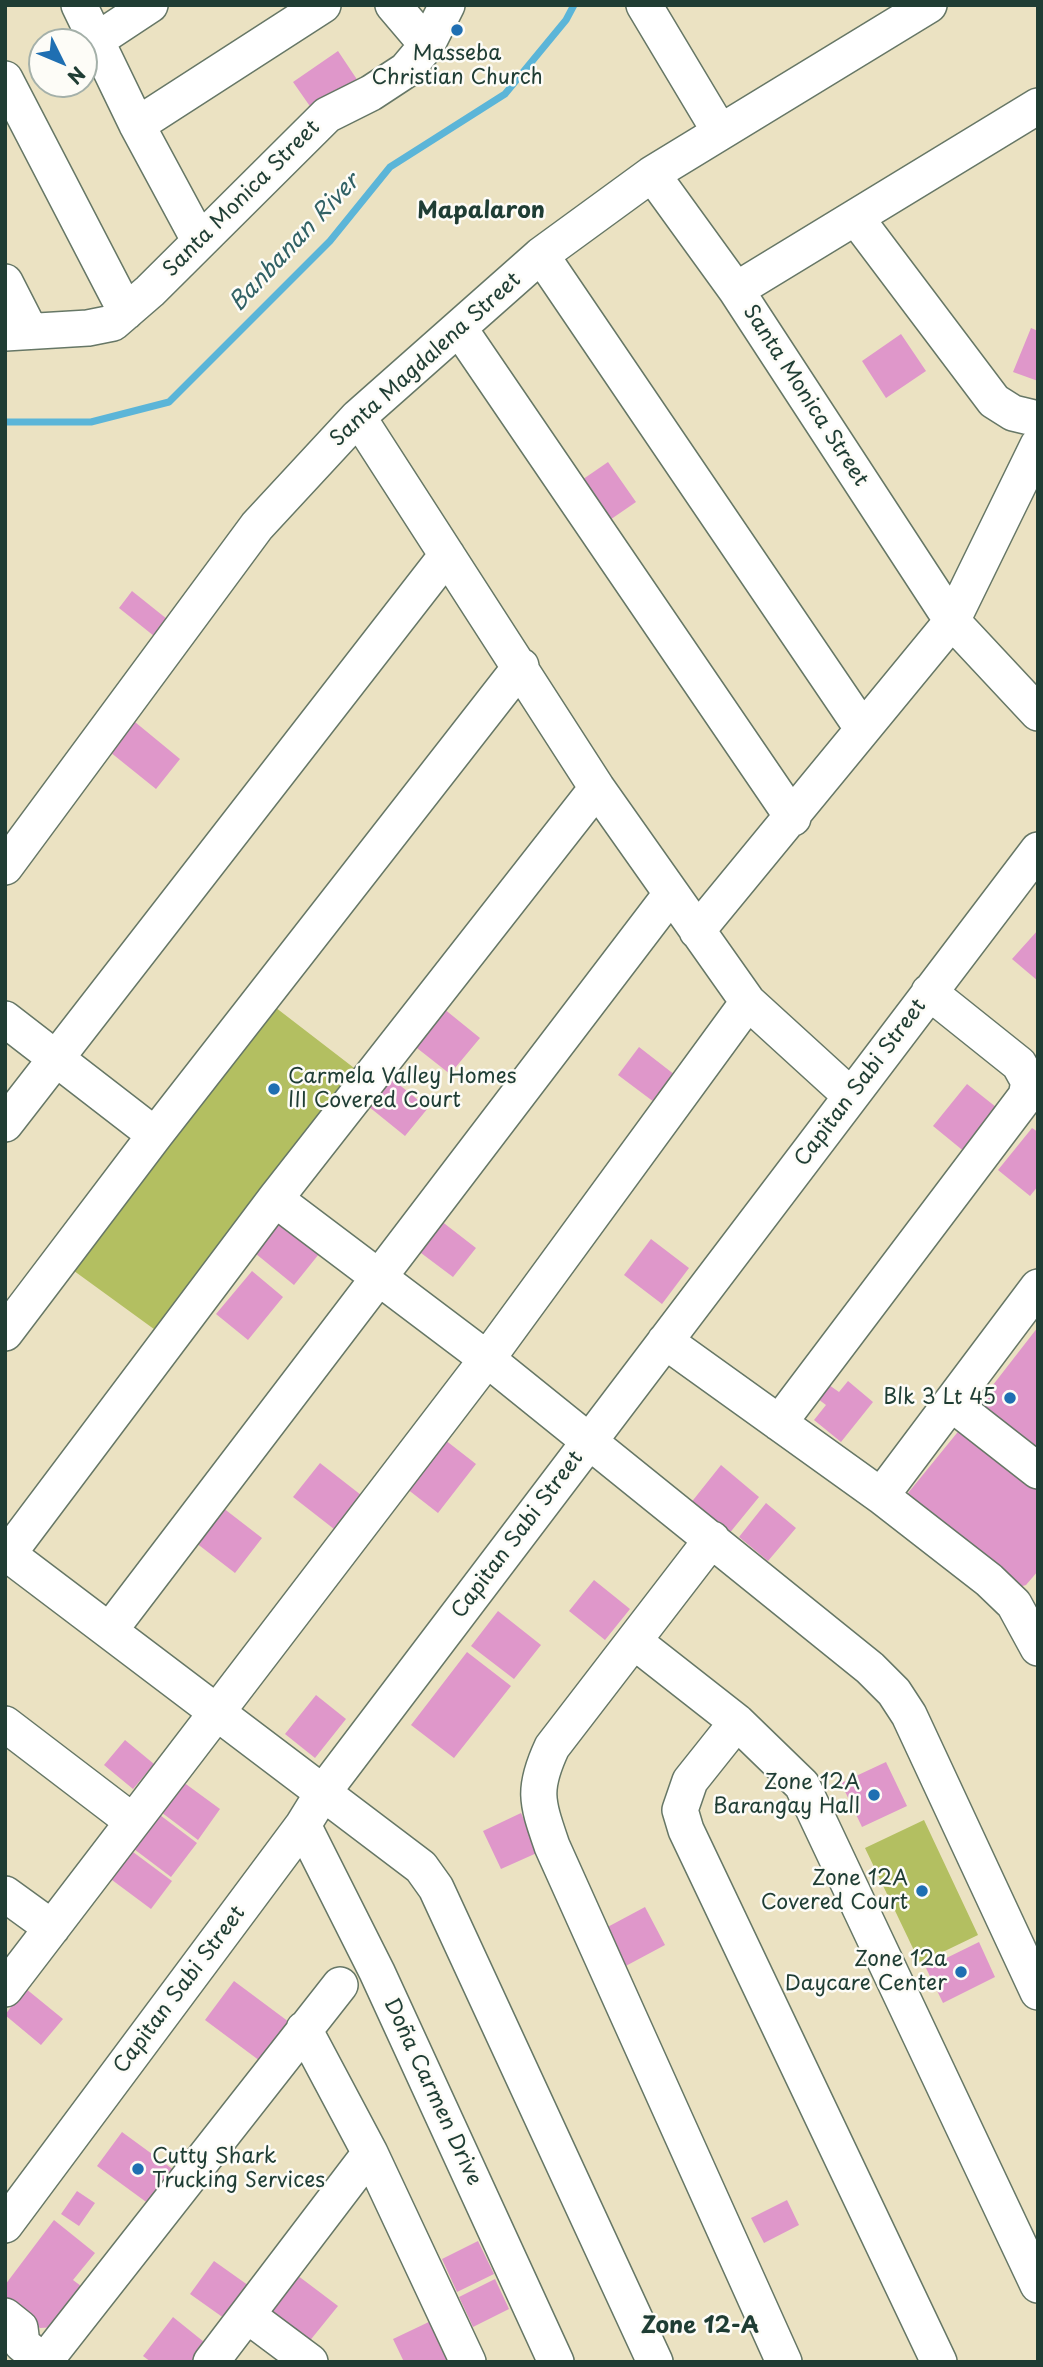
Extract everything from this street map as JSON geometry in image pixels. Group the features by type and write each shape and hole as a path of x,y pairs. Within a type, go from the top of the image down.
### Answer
{"street":[{"path":"79,5 91,28"},
{"path":"98,39 150,5"},
{"path":"137,125 323,5"},
{"path":"393,5 427,45"},
{"name":"Santa Monica Street","path":"18,332 88,328 113,323 299,145 327,114 389,83 406,70 427,45 447,5"},
{"path":"644,5 720,132"},
{"name":"Santa Magdalena Street","path":"5,867 257,526 358,417 541,255 652,174 929,5"},
{"path":"98,42 137,125 199,240"},
{"path":"5,79 126,312"},
{"path":"736,290 1038,106"},
{"name":"Santa Monica Street","path":"652,174 736,290 952,621 1038,713"},
{"path":"856,218 987,393 1013,413 1038,419"},
{"path":"541,255 862,728"},
{"path":"5,282 18,332"},
{"path":"459,328 793,817"},
{"path":"358,417 521,666 597,788 747,1002 851,1096"},
{"path":"697,932 952,621 1038,444"},
{"path":"5,1124 447,555"},
{"path":"5,1333 155,1135 521,666"},
{"path":"597,788 275,1199 7,1553 421,1867 436,1888 655,2362"},
{"name":"Capitan Sabi Street","path":"5,2225 303,1825 324,1791 1038,850"},
{"path":"110,1630 671,894"},
{"path":"779,1423 1026,1096 1029,1082 1018,1064 929,992"},
{"path":"5,1989 488,1359 747,1002"},
{"path":"5,1019 155,1135"},
{"path":"275,1199 488,1359 590,1440 870,1668 894,1692 909,1715 1038,1992"},
{"path":"881,1496 1034,1299"},
{"path":"665,1341 881,1496 989,1580 1014,1604 1038,1648"},
{"path":"951,1403 1038,1471"},
{"path":"712,1538 552,1747 538,1776 538,1807 552,1846 784,2362"},
{"path":"635,1642 737,1722 802,1785 1038,2285"},
{"path":"737,1722 690,1781 680,1810 686,1830 939,2362"},
{"path":"5,1724 132,1821"},
{"name":"Doña Carmen Drive","path":"303,1825 377,1972 556,2362"},
{"path":"5,1894 51,1928"},
{"path":"27,2349 340,1985"},
{"path":"304,2029 370,2153 468,2362"},
{"path":"211,2362 370,2153"},
{"path":"247,2315 310,2362"}],"green space":[{"path":"271,1004 358,1071 158,1332 70,1268"},
{"name":"Zone 12A Covered Court","path":"924,1820 978,1935 920,1963 865,1848"}],"building":[{"path":"338,51 358,81 314,112 293,82"},
{"path":"1031,328 1038,331 1038,381 1013,372"},
{"path":"901,334 926,371 886,398 862,361"},
{"path":"608,462 636,502 604,524 576,484"},
{"path":"132,591 167,619 154,636 119,608"},
{"path":"135,722 180,759 156,789 110,752"},
{"path":"1038,930 1038,981 1012,959"},
{"path":"438,1004 480,1038 450,1074 408,1041"},
{"path":"639,1047 675,1075 654,1102 618,1075"},
{"path":"386,1074 428,1108 405,1136 363,1102"},
{"path":"967,1084 1001,1111 966,1153 933,1126"},
{"path":"1032,1128 1038,1132 1038,1186 1030,1196 998,1170"},
{"path":"279,1214 323,1249 294,1285 250,1249"},
{"path":"436,1217 476,1248 453,1277 413,1247"},
{"path":"651,1239 689,1268 662,1304 624,1275"},
{"path":"252,1271 283,1297 248,1340 216,1314"},
{"path":"1038,1327 1038,1461 972,1412"},
{"path":"848,1381 873,1402 841,1442 814,1420 826,1405 818,1399 829,1385 839,1392"},
{"path":"961,1428 1038,1488 1038,1571 1026,1585 1012,1589 904,1498"},
{"path":"440,1436 476,1464 438,1513 402,1485"},
{"path":"320,1463 361,1495 334,1529 293,1497"},
{"path":"721,1465 759,1497 728,1535 690,1504"},
{"path":"766,1503 796,1528 768,1561 739,1537"},
{"path":"218,1504 262,1538 235,1573 191,1539"},
{"path":"594,1580 630,1609 605,1640 569,1611"},
{"path":"498,1611 541,1645 514,1679 471,1646"},
{"path":"467,1652 511,1686 454,1758 411,1725"},
{"path":"316,1695 346,1719 315,1758 285,1734"},
{"path":"125,1740 154,1764 133,1789 104,1765"},
{"name":"Zone 12A Barangay Hall","path":"886,1762 907,1806 862,1827 841,1783"},
{"path":"179,1779 220,1809 198,1840 157,1809"},
{"path":"156,1812 197,1843 171,1877 130,1846"},
{"path":"521,1813 539,1852 501,1869 483,1831"},
{"path":"129,1849 172,1881 151,1909 108,1877"},
{"path":"645,1907 665,1945 622,1968 602,1930"},
{"name":"Zone 12a Daycare Center","path":"979,1942 995,1977 943,2003 926,1968"},
{"path":"234,1981 289,2022 260,2061 205,2020"},
{"path":"25,1988 63,2019 41,2045 5,2015"},
{"name":"Cutty Shark Trucking Services","path":"122,2132 178,2173 153,2207 97,2166"},
{"path":"77,2191 95,2203 79,2226 61,2214"},
{"path":"787,2200 799,2225 764,2243 751,2218"},
{"path":"54,2220 95,2253 73,2280 85,2289 56,2327 40,2328 5,2301 5,2285"},
{"path":"478,2241 494,2274 457,2292 442,2259"},
{"path":"214,2261 252,2288 228,2321 190,2294"},
{"path":"293,2272 338,2306 308,2343 273,2314 269,2301"},
{"path":"495,2279 509,2309 473,2327 459,2297"},
{"path":"173,2317 209,2346 197,2362 151,2362 143,2356"},
{"path":"433,2320 453,2362 404,2362 393,2339"}],"waterway":[{"name":"Banbanan River","path":"5,422 91,422 169,402 330,241 390,167 505,94 566,20 574,5"}],"place":[{"name":"Masseba Christian Church","path":"457,30"},
{"name":"Carmela Valley Homes III Covered Court","path":"274,1089"},
{"name":"Blk 3 Lt 45","path":"1010,1398"},
{"name":"Zone 12A Barangay Hall","path":"874,1795"},
{"name":"Zone 12A Covered Court","path":"922,1891"},
{"name":"Zone 12a Daycare Center","path":"961,1972"},
{"name":"Cutty Shark Trucking Services","path":"138,2169"}],"district":[{"name":"Mapalaron","path":"481,212"},
{"name":"Zone 12-A","path":"700,2327"}]}
